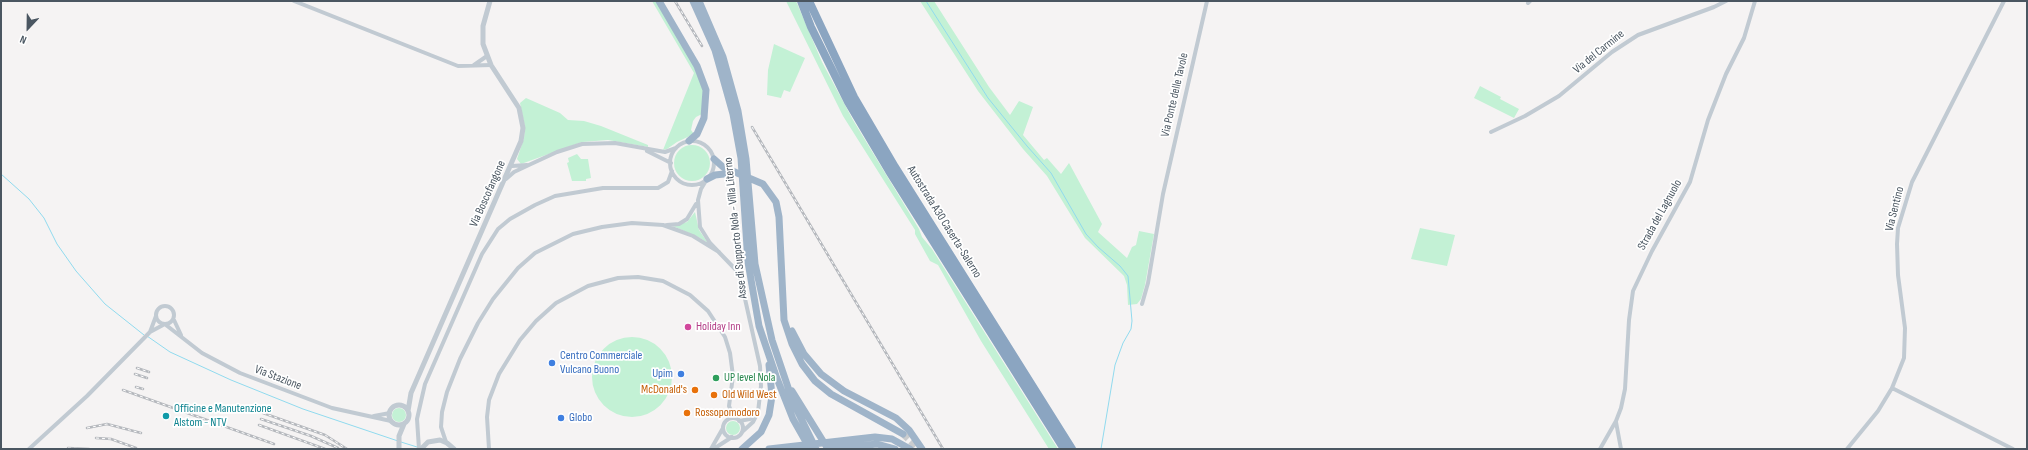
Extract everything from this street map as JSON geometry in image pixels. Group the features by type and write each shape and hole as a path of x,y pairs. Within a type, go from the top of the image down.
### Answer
{"highway":[{"path":"659,1 697,66 706,90 704,118 697,134 689,141"},
{"name":"Asse di Supporto Nola - Villa Literno","path":"693,1 715,50 728,92 740,158 755,264 777,358 799,418 816,449"},
{"name":"Asse di Supporto Nola - Villa Literno","path":"699,1 720,47 734,94 742,133 747,208 748,262 759,326 776,376 791,413 810,449"},
{"name":"Autostrada A30 Caserta-Salerno","path":"801,1 811,27 848,102 888,171 1064,449"},
{"name":"Autostrada A30 Caserta-Salerno","path":"809,1 857,103 1072,449"},
{"path":"714,159 718,164 763,184 776,202 779,218 784,320 792,344 802,364 815,381 844,402 903,434"},
{"path":"707,179 721,174 736,173"},
{"path":"783,302 798,344 815,368 837,386 896,418 909,430 922,449"},
{"path":"742,449 761,432 766,424 771,406 771,381 759,326"},
{"path":"777,358 798,401 829,447"},
{"path":"829,447 875,437 901,443 910,449"},
{"path":"769,449 792,446 829,447 877,444 895,449"}],"street":[{"path":"294,1 454,64 462,66 491,65"},
{"name":"Via Boscofangone","path":"399,449 399,436 409,417 408,411 411,393 512,166 522,134 522,118 515,100 491,65 483,44 483,26 490,1"},
{"name":"Via Ponte delle Tavole","path":"1142,304 1152,262 1163,194 1207,1"},
{"name":"Via del Carmine","path":"1491,132 1525,116 1559,96 1612,52 1638,35 1714,7 1726,1"},
{"name":"Strada del Lagnuolo","path":"1616,421 1625,389 1629,320 1633,292 1649,257 1690,182 1708,120 1726,74 1744,38 1755,1"},
{"name":"Via Sentino","path":"1847,449 1878,411 1892,388 1904,358 1905,328 1897,262 1898,228 1912,182 1919,165 2004,1"},
{"path":"474,65 487,56"},
{"path":"446,442 441,419 443,404 455,371 478,323 493,299 518,268 545,247 566,236 587,230 627,223 663,225 675,224 687,219 693,212 701,189 713,170 714,159 710,150 703,144 689,141 665,152 615,143 587,144 569,148 531,164 517,171 506,179"},
{"path":"639,147 671,163"},
{"path":"454,449 446,442 434,440 421,448 417,419 425,384 482,254 498,229 510,219 555,196 602,188 658,188 668,182 672,171 671,163 676,148"},
{"path":"515,158 519,165"},
{"path":"512,166 531,164"},
{"path":"512,166 517,171"},
{"path":"672,171 680,180 687,184 696,184 707,179"},
{"path":"698,200 700,227 710,243 736,270 745,293 760,366 761,391 758,412 753,422 738,436 732,437 712,449"},
{"path":"663,225 693,236 719,252"},
{"path":"489,449 487,417 488,400 499,374 520,340 556,303 588,286 618,278 638,277 663,281 690,295 708,311 722,330 729,349 733,376 729,406 734,418 739,421 742,426 742,432"},
{"path":"29,449 87,396 142,341 149,333 160,308 169,306 174,310 174,320 186,339"},
{"path":"156,316 158,322 165,325"},
{"path":"149,333 174,320"},
{"name":"Via Stazione","path":"165,325 186,339 211,359 267,385 332,408 372,417"},
{"path":"1892,388 2014,449"},
{"name":"Via Boscofangone","path":"399,436 392,422 390,413 393,407 400,406 411,393"},
{"path":"400,406 408,411"},
{"path":"739,421 750,419 758,412"},
{"name":"Via Boscofangone","path":"372,417 390,413"},
{"path":"372,417 399,425 405,423"},
{"path":"712,449 728,419 734,418"},
{"path":"1600,449 1616,421"},
{"path":"1616,421 1621,449"},
{"path":"723,428 725,433 732,437"}],"green space":[{"path":"652,1 656,1 692,62 703,89 702,114 696,117 693,121 691,130 694,134 663,150 694,73"},
{"path":"786,1 796,1 822,62 853,120 919,229 922,237 932,249 1058,449 1049,449 981,341 938,265 930,261 915,234 915,230 843,116"},
{"path":"920,1 934,1 989,87 1010,115 1019,101 1033,107 1023,135 1044,160 1047,158 1061,174 1069,163 1102,224 1098,232 1127,258 1132,247 1136,245 1139,231 1154,234 1145,285 1141,299 1137,304 1128,305 1127,285 1124,276 1085,238 1047,176 1023,149 978,91"},
{"path":"774,44 805,58 790,92 784,90 781,98 767,95 768,70"},
{"path":"1480,86 1519,109 1514,118 1474,98"},
{"path":"526,98 560,113 568,120 584,121 601,126 648,145 648,147 608,140 582,142 521,164 517,159 524,138 525,127 520,103"},
{"path":"695,145 705,150 709,156 709,170 705,176 699,180 689,181 679,176 675,170 674,160 679,150 685,146"},
{"path":"577,154 581,159 588,159 591,178 586,179 586,181 572,181 567,163 569,162 568,158"},
{"path":"695,212 699,230 708,243 673,226 687,222"},
{"path":"1420,228 1455,235 1447,266 1411,259"},
{"path":"632,337 647,340 660,349 669,362 672,377 669,392 660,405 647,414 632,417 617,414 604,405 595,392 592,377 595,362 604,349 617,340"},
{"path":"399,408 404,410 406,415 404,420 399,422 394,420 392,415 394,410"},
{"path":"733,421 738,423 740,428 738,433 733,435 728,433 726,428 728,423"}],"waterway":[{"path":"926,1 988,98 1051,173 1086,234 1098,247 1120,266 1128,276 1132,321 1131,329 1123,343 1115,365 1101,449"},
{"path":"1,174 29,199 44,218 57,244 76,271 105,304 144,335"},
{"path":"147,336 170,352 231,380 303,409 398,441"},
{"path":"401,442 417,447"}],"tunnel":[{"path":"903,434 917,447"}],"railway":[{"path":"675,1 702,46"},
{"path":"752,127 943,449"},
{"path":"137,368 149,372"},
{"path":"135,374 147,378"},
{"path":"136,387 143,389"},
{"path":"123,390 274,444"},
{"path":"263,413 325,435 347,449"},
{"path":"261,419 311,436 338,448"},
{"path":"87,428 107,424 141,433"},
{"path":"259,425 325,449"},
{"path":"96,438 111,439 136,448"},
{"path":"68,448 89,449"}],"place":[{"name":"Holiday Inn","path":"688,327"},
{"name":"Centro Commerciale Vulcano Buono","path":"552,363"},
{"name":"Upim","path":"681,374"},
{"name":"UP level Nola","path":"716,378"},
{"name":"McDonald's","path":"695,390"},
{"name":"Old Wild West","path":"714,395"},
{"name":"Rossopomodoro","path":"687,413"},
{"name":"Officine e Manutenzione Alstom - NTV","path":"166,416"},
{"name":"Globo","path":"561,418"}]}
